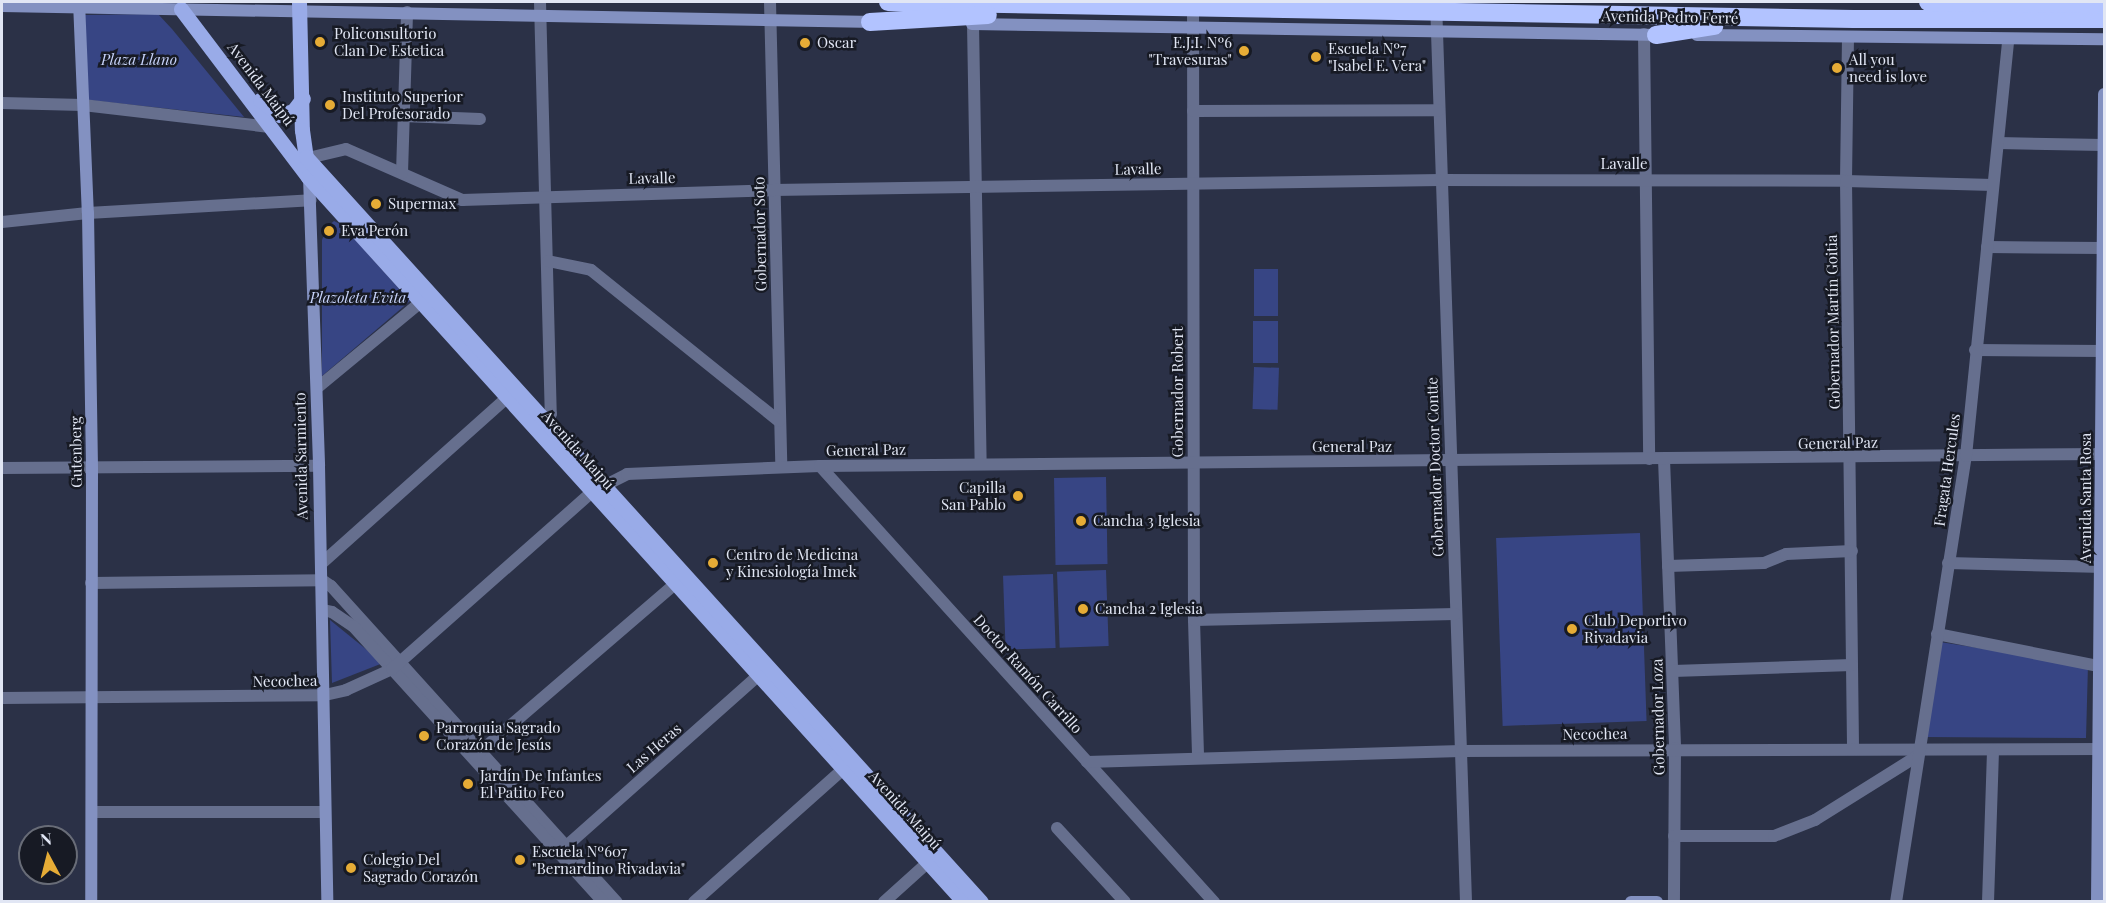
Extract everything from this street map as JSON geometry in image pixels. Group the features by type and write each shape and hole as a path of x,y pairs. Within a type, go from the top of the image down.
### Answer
{"highway":[{"name":"Avenida Pedro Ferré","path":"888,2 1087,7 1193,4 1436,6 1854,19 2104,19"},
{"path":"1928,2 2104,4"},
{"path":"870,22 1087,7"},
{"path":"1650,34 1698,27 1854,19"}],"main road":[{"name":"Avenida Pedro Ferré","path":"2,6 79,4 181,9 300,6 407,12 973,24 1437,32 2104,39"},
{"name":"Gutenberg","path":"79,4 88,213 92,468 91,902"},
{"name":"Avenida Sarmiento","path":"300,6 303,98 301,160 308,177 311,200 317,388 327,902"},
{"name":"Avenida Maipú","path":"181,9 270,127 933,858 981,902"},
{"path":"212,50 276,114 293,111 303,98"},
{"name":"Avenida Santa Rosa","path":"2097,902 2101,835 2102,749 2104,94"},
{"name":"Avenida Maipú","path":"308,177 425,298"},
{"name":"Avenida Maipú","path":"933,858 964,902"},
{"path":"1631,902 1657,902"}],"street":[{"path":"540,2 551,414 543,428"},
{"name":"Gobernador Soto","path":"770,2 781,466"},
{"name":"Gobernador Robert","path":"1193,4 1194,620 1198,757"},
{"name":"Gobernador Doctor Contte","path":"1436,6 1466,902"},
{"path":"402,173 407,12"},
{"path":"973,24 974,189 981,464"},
{"path":"1649,459 1644,179 1650,34"},
{"name":"Gobernador Martín Goitia","path":"1848,37 1846,180 1853,749"},
{"name":"Fragata Hercules","path":"1896,902 1917,753 1966,456 2008,39"},
{"path":"2,104 83,105 270,127"},
{"path":"1193,111 1439,110"},
{"path":"404,116 480,119"},
{"path":"1998,143 2104,145"},
{"name":"Lavalle","path":"301,160 346,149 462,200 774,190 974,189 1192,183 1442,180 1846,180 1993,185"},
{"path":"2,222 88,213 311,200"},
{"path":"1987,247 2103,248"},
{"path":"548,261 591,270 779,421"},
{"path":"317,388 425,298"},
{"path":"1976,350 2103,351"},
{"path":"322,563 511,394"},
{"name":"General Paz","path":"597,488 627,474 781,466 1450,462 2103,454"},
{"name":"Gobernador Loza","path":"1664,459 1675,748 1674,902"},
{"path":"2,468 319,466"},
{"name":"Doctor Ramón Carrillo","path":"820,466 1214,902"},
{"name":"Necochea","path":"2,698 324,695 376,678 396,665 597,488"},
{"path":"1668,566 1764,563 1786,554 1852,551"},
{"path":"1948,563 2102,567"},
{"path":"476,755 680,579"},
{"path":"91,583 322,580 476,755 617,902"},
{"path":"322,610 332,612 352,626 396,665"},
{"path":"1194,620 1455,614"},
{"path":"1936,634 2102,665"},
{"path":"1673,671 1852,664"},
{"name":"Las Heras","path":"564,848 764,671"},
{"name":"Necochea","path":"1087,762 1198,757 1675,748 1853,749 1917,753 2102,749"},
{"path":"1988,902 1993,750"},
{"path":"1674,836 1774,837 1815,820 1917,753"},
{"path":"694,902 848,765"},
{"path":"92,812 325,812"},
{"path":"1057,828 1125,902"},
{"path":"564,848 603,902"},
{"path":"884,902 933,858"}],"green space":[{"name":"Plaza Llano","path":"158,14 244,117 88,100 85,15"},
{"name":"Plazoleta Evita","path":"334,221 342,225 410,301 322,376 322,240 327,227"},
{"path":"1254,269 1278,269 1278,316 1254,316"},
{"path":"1253,321 1278,321 1278,363 1253,363"},
{"path":"1254,367 1279,368 1278,410 1253,409"},
{"name":"Cancha 3 Iglesia","path":"1106,477 1108,564 1056,565 1054,478"},
{"name":"Club Deportivo Rivadavia","path":"1640,533 1647,721 1503,726 1496,538"},
{"name":"Cancha 2 Iglesia","path":"1106,570 1109,646 1060,648 1057,572"},
{"path":"1053,574 1056,648 1006,650 1003,576"},
{"path":"330,620 383,663 332,683"},
{"path":"1940,642 2088,665 2086,738 1924,737"}],"place":[{"name":"Policonsultorio Clan De Estetica","path":"320,42"},
{"name":"Oscar","path":"805,43"},
{"name":"E.J.I. Nº6 \"Travesuras\"","path":"1244,51"},
{"name":"Escuela Nº7 \"Isabel E. Vera\"","path":"1316,57"},
{"name":"All you need is love","path":"1837,68"},
{"name":"Instituto Superior Del Profesorado","path":"330,105"},
{"name":"Supermax","path":"376,204"},
{"name":"Eva Perón","path":"329,231"},
{"name":"Capilla San Pablo","path":"1018,496"},
{"name":"Cancha 3 Iglesia","path":"1081,521"},
{"name":"Centro de Medicina y Kinesiología Imek","path":"713,563"},
{"name":"Cancha 2 Iglesia","path":"1083,609"},
{"name":"Club Deportivo Rivadavia","path":"1572,629"},
{"name":"Parroquia Sagrado Corazón de Jesús","path":"424,736"},
{"name":"Jardín De Infantes El Patito Feo","path":"468,784"},
{"name":"Escuela Nº607 \"Bernardino Rivadavia\"","path":"520,860"},
{"name":"Colegio Del Sagrado Corazón","path":"351,868"}]}
